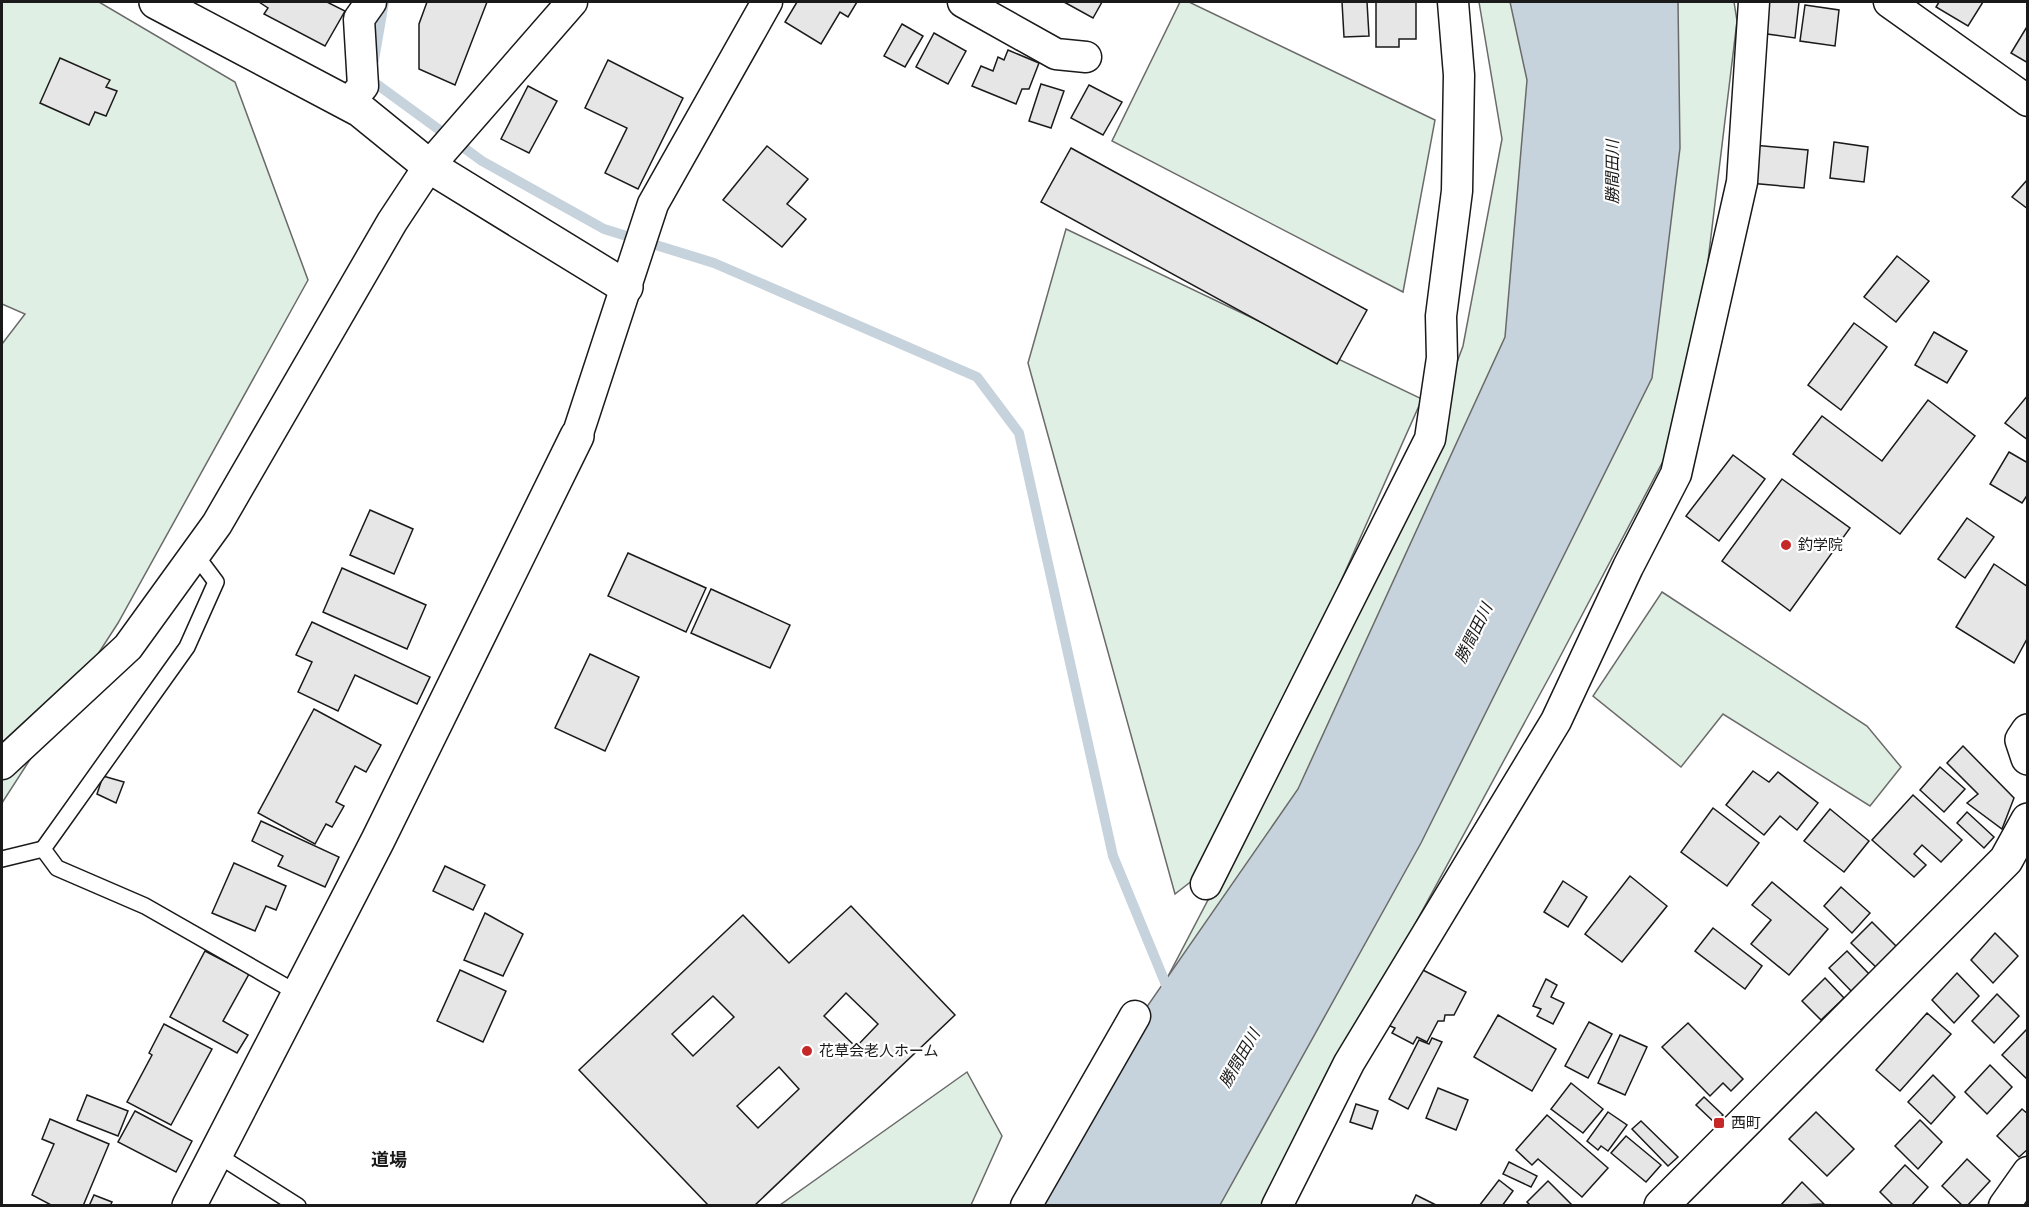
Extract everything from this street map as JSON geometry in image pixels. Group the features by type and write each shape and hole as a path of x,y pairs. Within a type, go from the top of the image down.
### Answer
{"street":[{"path":"156,2 360,110 433,161 630,274"},
{"path":"348,104 363,86 359,19 371,2"},
{"path":"2,764 128,648 217,524 392,222 433,161 572,2"},
{"path":"189,1206 378,840 577,435 653,204 767,2"},
{"path":"963,2 1056,54 1086,57"},
{"path":"1206,884 1430,439 1442,358 1442,316 1457,191 1459,75 1453,2"},
{"path":"1277,1206 1349,1063 1556,721 1628,567 1676,474 1742,183 1754,2"},
{"path":"1889,2 2028,101"},
{"path":"2028,731 2022,740 2028,758"},
{"path":"1661,1206 2006,860 2028,820"},
{"path":"1026,1206 1135,1016"},
{"path":"2004,1206 2028,1172"}],"lane":[{"path":"2,859 43,849 187,648 216,582 195,554"},
{"path":"43,849 57,868 145,906 299,994"},
{"path":"216,1154 298,1206"}],"green space":[{"path":"2,2 99,2 235,82 308,280 118,623 2,803 2,344 25,314 2,304"},
{"path":"1180,2 1189,2 1435,120 1403,292 1112,141"},
{"path":"1479,2 1734,2 1737,21 1690,410 1552,672 1276,1180 1268,1205 1056,1206 1108,1091 1376,579 1463,346 1502,139"},
{"path":"1066,229 1422,399 1216,862 1175,894 1028,363"},
{"path":"1662,592 1867,726 1901,767 1870,806 1723,714 1681,767 1593,696"},
{"path":"967,1072 1002,1136 971,1205 780,1205"}],"water":[{"name":"勝間田川","path":"1510,2 1678,2 1680,148 1652,378 1421,843 1220,1205 1027,1206 1110,1060 1298,789 1505,337 1527,80"}],"building":[{"path":"259,2 327,2 345,11 325,46 264,14 268,8"},
{"path":"427,2 487,2 455,85 419,69 419,24"},
{"path":"797,2 857,2 848,17 840,12 821,44 785,22"},
{"path":"1064,2 1102,2 1093,18"},
{"path":"1342,2 1367,2 1369,36 1344,37"},
{"path":"1376,2 1416,2 1416,39 1399,39 1399,47 1376,47"},
{"path":"1765,2 1799,2 1795,38 1760,33"},
{"path":"1939,2 1983,2 1968,26 1936,7"},
{"path":"1805,5 1839,10 1835,46 1800,41"},
{"path":"902,24 923,36 905,67 884,56"},
{"path":"2028,25 2028,63 2011,53"},
{"path":"934,33 966,51 948,84 916,67"},
{"path":"1008,50 1039,63 1029,89 1022,89 1016,104 972,86 981,66 993,71 998,57 1004,60"},
{"path":"60,58 110,80 106,87 117,91 106,116 95,112 89,125 40,103"},
{"path":"608,60 683,98 638,189 605,173 627,128 585,108"},
{"path":"1041,84 1064,91 1051,128 1029,121"},
{"path":"1089,85 1122,102 1103,135 1071,118"},
{"path":"528,86 557,101 529,153 501,139"},
{"path":"1834,142 1868,147 1864,182 1830,178"},
{"path":"1753,145 1808,150 1804,188 1749,183"},
{"path":"767,146 808,179 787,204 806,219 782,247 723,200"},
{"path":"1071,148 1367,310 1337,364 1041,202"},
{"path":"2028,179 2028,209 2012,197"},
{"path":"1897,256 1929,281 1896,322 1864,297"},
{"path":"1854,323 1887,347 1841,410 1808,385"},
{"path":"1934,332 1967,351 1947,383 1915,365"},
{"path":"2028,395 2028,440 2005,423"},
{"path":"1928,400 1975,436 1900,534 1793,454 1822,416 1882,461"},
{"path":"2009,452 2028,463 2028,494 2022,503 1990,484"},
{"path":"1733,455 1765,479 1719,541 1686,516"},
{"name":"釣学院","path":"1782,479 1850,528 1790,611 1722,561"},
{"path":"370,510 413,529 394,574 350,555"},
{"path":"1967,518 1994,537 1965,578 1938,559"},
{"path":"628,553 706,588 686,632 608,596"},
{"path":"1994,564 2028,587 2028,637 2014,663 1956,627"},
{"path":"342,568 426,605 407,649 323,612"},
{"path":"711,589 790,625 770,668 691,633"},
{"path":"312,622 430,677 417,704 355,675 338,711 298,692 312,662 296,655"},
{"path":"590,654 639,677 605,751 555,728"},
{"path":"314,709 381,745 366,772 355,766 336,802 344,806 332,827 326,824 315,844 258,813"},
{"path":"1963,746 2014,798 2002,829 1967,803 1978,794 1947,763"},
{"path":"1940,767 1965,789 1944,812 1920,790"},
{"path":"1753,771 1769,782 1778,772 1818,803 1797,830 1780,816 1764,835 1726,805"},
{"path":"103,776 124,782 116,803 97,794"},
{"path":"1913,795 1962,840 1941,862 1922,845 1914,854 1926,865 1914,877 1872,840"},
{"path":"1713,808 1759,843 1727,886 1681,852"},
{"path":"1830,809 1869,841 1844,872 1804,841"},
{"path":"1967,812 1994,837 1984,848 1957,823"},
{"path":"261,821 339,857 325,887 278,866 283,856 252,841"},
{"path":"234,863 286,886 276,910 266,906 255,931 212,913"},
{"path":"445,866 485,885 473,910 433,891"},
{"path":"1630,876 1667,906 1622,962 1585,934"},
{"path":"1563,881 1587,897 1568,927 1544,912"},
{"path":"1772,882 1828,929 1789,975 1751,944 1771,920 1752,905"},
{"path":"1841,887 1870,913 1852,933 1824,906"},
{"name":"花草会老人ホーム","path":"851,906 955,1015 754,1206 709,1206 579,1070 743,915 789,963","holes":["846,993 878,1024 856,1047 824,1016","713,996 734,1017 693,1056 672,1034","779,1067 799,1089 758,1128 737,1106"]},
{"path":"485,913 523,934 503,976 464,960"},
{"path":"1872,922 1901,951 1880,971 1851,943"},
{"path":"1713,928 1762,966 1745,989 1695,951"},
{"path":"1995,933 2018,956 1993,983 1971,960"},
{"path":"205,951 249,974 223,1021 248,1035 237,1053 170,1017"},
{"path":"1847,951 1871,976 1853,993 1829,968"},
{"path":"1417,967 1466,992 1454,1015 1445,1015 1444,1021 1438,1021 1427,1042 1417,1037 1413,1044 1392,1033 1395,1028 1388,1025"},
{"path":"460,970 506,991 483,1042 437,1021"},
{"path":"1957,973 1979,996 1954,1023 1932,1000"},
{"path":"1825,978 1844,998 1821,1020 1802,1001"},
{"path":"1546,979 1557,985 1551,997 1564,1003 1553,1024 1537,1016 1541,1009 1533,1006"},
{"path":"1997,994 2019,1016 1994,1043 1972,1021"},
{"path":"1927,1013 1951,1034 1900,1091 1876,1070"},
{"path":"1498,1015 1556,1049 1532,1091 1474,1057"},
{"path":"1589,1022 1612,1034 1588,1078 1565,1066"},
{"path":"1688,1023 1743,1079 1731,1091 1723,1083 1710,1096 1662,1047"},
{"path":"164,1024 212,1049 171,1125 127,1102 152,1055 149,1053"},
{"path":"2028,1029 2028,1080 2002,1055"},
{"path":"1620,1035 1647,1047 1625,1095 1598,1083"},
{"path":"1432,1038 1442,1042 1408,1109 1389,1099 1419,1040 1429,1044"},
{"path":"1990,1065 2012,1087 1987,1114 1965,1092"},
{"path":"1933,1075 1955,1097 1931,1124 1908,1102"},
{"path":"1571,1083 1603,1109 1583,1133 1551,1109"},
{"path":"1438,1088 1468,1100 1456,1130 1426,1118"},
{"path":"87,1095 128,1111 118,1136 77,1120"},
{"path":"1704,1097 1723,1115 1715,1123 1696,1105"},
{"path":"1356,1104 1378,1111 1372,1129 1350,1122"},
{"path":"2022,1109 2028,1114 2028,1149 2019,1157 1997,1136"},
{"path":"135,1111 192,1141 176,1172 118,1142"},
{"path":"1608,1112 1627,1125 1608,1151 1601,1146 1598,1150 1587,1141"},
{"path":"1816,1112 1854,1149 1827,1176 1789,1139"},
{"path":"1547,1115 1608,1168 1582,1197 1538,1159 1532,1165 1516,1150"},
{"path":"50,1119 109,1144 83,1206 53,1206 32,1195 54,1144 42,1139"},
{"path":"1920,1120 1942,1142 1918,1169 1895,1146"},
{"path":"1641,1121 1678,1157 1668,1166 1632,1129"},
{"path":"1626,1136 1661,1165 1646,1182 1611,1153"},
{"path":"1967,1159 1990,1181 1967,1206 1963,1206 1942,1186"},
{"path":"1509,1162 1537,1176 1531,1187 1503,1174"},
{"path":"1905,1165 1928,1187 1911,1206 1894,1206 1880,1192"},
{"path":"1499,1180 1513,1191 1502,1206 1479,1206"},
{"path":"1548,1181 1573,1206 1531,1206 1527,1202"},
{"path":"1802,1182 1824,1204 1780,1206"},
{"path":"94,1195 112,1202 110,1206 89,1206"},
{"path":"1416,1195 1438,1206 1411,1206"}],"waterway":[{"path":"374,60 384,2"},
{"path":"371,76 371,80 482,161 604,229 714,263 977,377 1019,433 1113,856 1169,992"}],"place":[{"name":"釣学院","path":"1786,545"},
{"name":"花草会老人ホーム","path":"807,1051"},
{"name":"西町","path":"1719,1123"}],"district":[{"name":"道場","path":"389,1160"}]}
